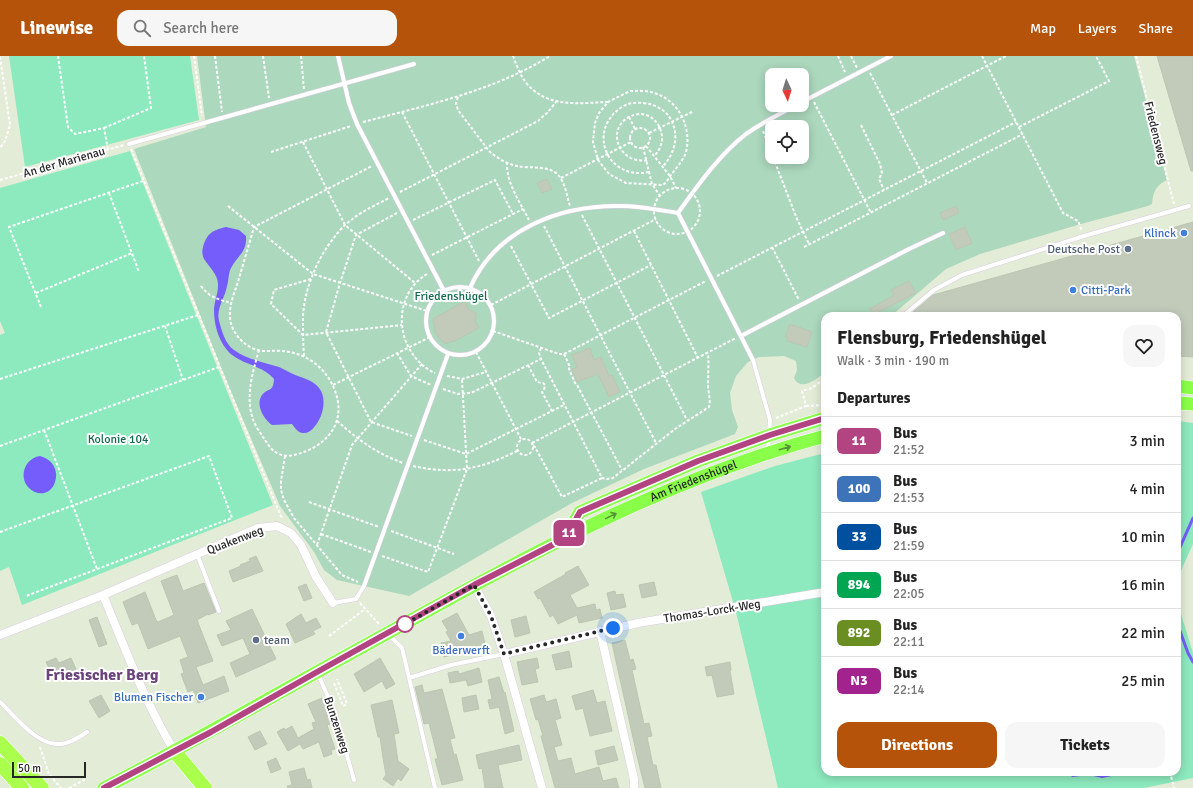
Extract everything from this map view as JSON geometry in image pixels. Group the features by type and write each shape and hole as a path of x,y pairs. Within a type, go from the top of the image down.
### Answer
{"highway":[{"path":"0,743 39,784"},
{"path":"175,752 205,788"},
{"path":"0,764 21,787"}],"main road":[{"path":"1181,386 1193,388"},
{"path":"1181,403 1193,404"},
{"name":"Am Friedenshügel","path":"566,538 580,512 698,461 770,435 821,419"},
{"name":"Am Friedenshügel","path":"104,788 175,752 474,585 566,538 682,485 768,452 821,437"}],"street":[{"name":"Quakenweg","path":"0,635 103,595 258,528 277,526 291,533 301,545 316,578 333,602"},
{"path":"474,585 491,616 504,654 542,788"},
{"name":"Thomas-Lorck-Weg","path":"504,654 638,623 821,593"},
{"path":"103,595 164,735 175,752"},
{"path":"600,631 634,779 634,788"}],"lane":[{"path":"338,56 343,84 357,124 444,291"},
{"path":"811,97 891,56"},
{"path":"129,144 414,64"},
{"path":"678,213 729,149 761,124 784,112"},
{"path":"470,288 482,265 493,252 507,240 541,220 571,210 594,206 622,206 678,213"},
{"path":"908,312 934,290 962,275 1084,236 1189,206"},
{"path":"678,213 753,360 770,420 768,452"},
{"path":"741,336 801,304 943,233"},
{"path":"457,286 470,288 482,294 491,305 495,318 493,331 487,343 476,352 464,355 448,354 438,348 430,337 426,324 427,311 434,299 444,291 457,286"},
{"path":"333,602 356,600 365,584 448,354"},
{"path":"197,554 219,611"},
{"path":"387,634 402,648 435,788"},
{"path":"409,678 452,665 504,654"},
{"name":"Bunzenweg","path":"317,672 335,713 354,780"},
{"path":"0,702 38,738 56,744 73,741 87,732"}],"path":[{"path":"58,56 68,127 75,134 104,128 152,108 144,56"},
{"path":"194,56 203,123"},
{"path":"215,56 222,118"},
{"path":"263,56 269,105"},
{"path":"301,56 304,95"},
{"path":"512,56 528,86 539,94 556,102 574,104 608,102 630,91 655,93 671,102 683,116 688,134 686,153 668,181 663,185 626,183 609,174 598,160 593,142 595,124 600,113 608,102"},
{"path":"271,152 357,124 458,98 520,73 550,56"},
{"path":"838,56 848,78"},
{"path":"851,56 859,73"},
{"path":"982,56 1063,213 1081,224 1084,236"},
{"path":"892,115 1006,56"},
{"path":"1019,128 1109,81 1096,56"},
{"name":"Friedensweg","path":"1136,56 1176,210"},
{"path":"0,57 10,125 5,141 0,148"},
{"path":"868,68 928,183"},
{"path":"811,97 870,212"},
{"path":"458,98 456,104 458,110 494,156 517,166 552,170 561,178 571,210"},
{"path":"650,172 642,174 629,172 616,166 607,154 604,141 605,127 612,114 623,106 637,102 651,104 663,110 672,121 676,135 674,149 668,161 663,166"},
{"path":"402,112 476,258 482,265"},
{"path":"649,133 692,112"},
{"path":"647,160 633,160 625,156 619,148 617,140 618,131 622,123 629,117 638,115 647,116 655,120 660,127 663,136 662,145 654,156"},
{"path":"629,117 635,129"},
{"path":"493,331 559,354 564,354 1016,122"},
{"path":"761,124 765,135"},
{"path":"861,125 880,164 882,173 879,180 884,190"},
{"path":"104,128 108,150"},
{"path":"643,128 649,133 650,141 645,147 637,148 631,142 630,134 635,129 643,128"},
{"path":"804,247 1023,134"},
{"path":"303,142 345,225 415,283"},
{"path":"561,178 631,142"},
{"path":"129,144 277,506 282,520 281,528"},
{"name":"An der Marienau","path":"0,180 129,144"},
{"path":"645,147 663,166 676,188"},
{"path":"645,147 652,184 660,196"},
{"path":"507,162 506,170 509,181 532,224"},
{"path":"258,350 250,394 252,419 258,430 271,448 278,454 285,456 303,453 322,443 330,435 337,421 338,407 333,385 325,373 316,364 304,356 283,351 258,350 245,344 234,330 230,317 232,303 254,228 378,163"},
{"path":"776,164 797,219 809,244"},
{"path":"409,222 495,180 513,214"},
{"path":"41,307 9,227 143,181"},
{"path":"109,193 139,272"},
{"path":"228,206 313,274 427,311"},
{"path":"579,208 688,420"},
{"path":"427,257 523,209"},
{"path":"402,210 356,235 326,332 371,422 466,454 564,405"},
{"path":"491,305 656,219"},
{"path":"541,220 656,443"},
{"path":"634,231 698,358"},
{"path":"507,240 549,318 651,265"},
{"path":"772,247 801,304"},
{"path":"36,293 132,253"},
{"path":"434,270 415,283 405,304 402,315 402,325 408,348 422,364 440,375 462,379 486,372"},
{"path":"312,278 274,290 271,304 303,335 402,325"},
{"path":"201,286 211,297 232,303"},
{"path":"0,379 198,315"},
{"path":"165,326 183,380"},
{"path":"532,443 741,336"},
{"path":"333,385 430,337"},
{"path":"541,348 539,353 541,359 602,478"},
{"path":"476,352 521,439"},
{"path":"521,439 527,439 535,447 562,497 602,478 613,478 656,443 709,407 710,402 708,385 710,367 708,352"},
{"path":"397,353 411,376 458,394 471,393 541,359"},
{"path":"564,354 575,384 592,412 622,471"},
{"path":"317,545 352,445 356,438 422,364"},
{"path":"528,365 537,382 545,385 542,392 552,411"},
{"path":"0,446 219,367"},
{"path":"321,534 428,572 467,469 462,379"},
{"path":"806,406 802,391 812,388 821,381"},
{"path":"770,420 806,406 821,405"},
{"path":"337,421 356,438 381,454 408,465 430,470 452,471 467,469 488,464 517,451"},
{"path":"44,430 97,569"},
{"path":"517,451 517,444 521,439"},
{"path":"517,451 522,455 526,455 531,452 533,446"},
{"path":"0,532 209,456 232,518 26,596"},
{"path":"285,456 281,490 284,500 294,518 342,575 365,584"},
{"path":"356,600 387,634"},
{"path":"329,636 365,609"},
{"path":"334,682 343,706 346,704 337,679"},
{"path":"38,738 49,774 61,788"},
{"path":"1171,776 1174,788"},
{"path":"69,788 86,779"}],"green space":[{"path":"9,56 190,56 199,120 25,167"},
{"name":"Friedenshügel","path":"197,56 1134,56 1167,180 1163,182 1154,192 1152,204 980,254 946,269 896,312 821,312 821,375 818,378 805,384 797,382 794,378 797,370 796,361 784,356 759,357 748,362 736,376 730,393 732,410 738,427 735,434 644,469 572,503 409,596 337,580 324,570 314,552 280,506 226,380 134,149 206,127"},
{"name":"Kolonie 104","path":"130,151 273,505 22,605 9,567 0,571 0,335 5,333 0,321 0,188"},
{"path":"1181,422 1193,423 1193,544 1181,571"},
{"path":"821,454 821,776 1181,776 1181,614 1193,653 1193,778 1144,788 778,788 736,612 701,492 775,466"}],"shaded area":[{"path":"226,227 239,230 246,236 246,241 244,250 230,270 228,284 220,307 218,316 224,337 228,344 239,353 281,368 317,385 323,395 324,404 319,420 307,433 299,432 292,424 272,425 263,416 259,403 260,399 264,393 272,388 274,379 263,370 232,355 224,346 219,336 214,310 218,282 217,278 204,259 202,252 206,238 217,229"},
{"path":"40,456 51,462 56,473 53,486 50,490 43,493 35,492 28,487 24,477 27,464 35,457"},
{"path":"1093,776 1112,776 1102,778"}],"building":[{"path":"1157,56 1193,56 1193,171 1191,171"},
{"path":"547,179 552,189 542,193 537,183"},
{"path":"956,206 959,213 943,220 940,213"},
{"name":"Citti-Park","path":"1193,222 1193,357 1181,356 1181,312 913,312 933,295"},
{"path":"965,227 972,243 956,250 949,234"},
{"path":"909,281 916,293 879,312 872,312 870,309 894,295 891,290"},
{"path":"465,301 469,310 476,313 475,321 479,328 453,342 446,344 435,332 433,319"},
{"path":"790,324 812,332 807,347 787,341 788,338 785,337"},
{"path":"590,348 594,360 601,357 609,376 612,375 620,392 609,397 598,374 577,382 572,369 577,367 572,355"},
{"path":"256,556 263,571 233,582 229,571 250,561 249,559"},
{"path":"578,566 589,585 570,595 577,608 595,604 596,610 600,609 602,618 579,623 577,615 558,624 553,615 550,617 540,598 538,599 534,592"},
{"path":"177,575 183,591 204,583 216,612 208,614 197,620 213,661 196,667 203,685 224,676 229,691 198,703 193,690 188,692 181,674 184,673 180,660 188,657 180,636 148,649 138,623 132,625 123,602 145,592 158,622 174,615 161,581"},
{"path":"654,582 657,595 642,598 639,585"},
{"path":"306,584 312,598 304,601 298,587"},
{"path":"615,591 616,595 623,594 626,607 611,610 607,593"},
{"path":"252,609 276,659 236,677 230,663 250,654 243,638 222,646 217,635 231,630 226,621"},
{"path":"457,613 469,635 482,631 486,648 444,657 441,643 451,641 446,632 448,631 442,621"},
{"path":"301,614 306,623 316,618 321,627 313,631 315,634 295,643 286,624"},
{"path":"526,616 530,633 515,637 511,620"},
{"path":"97,617 107,644 99,647 89,620"},
{"path":"625,640 630,660 633,659 636,669 632,670 644,724 649,723 652,736 647,737 653,765 656,765 661,788 645,788 638,760 612,643"},
{"path":"569,651 572,667 556,670 552,655"},
{"path":"56,658 59,663 71,658 76,669 54,679 46,662"},
{"path":"380,658 395,684 386,689 382,681 364,692 354,674"},
{"path":"537,658 539,668 535,669 538,682 522,685 517,662"},
{"path":"730,662 734,694 717,697 712,675 707,676 705,667"},
{"path":"479,668 482,682 468,686 466,680 450,683 448,673 458,671 459,674"},
{"path":"499,677 504,693 505,692 514,731 505,734 499,707 490,709 488,700 492,699 488,680"},
{"path":"422,685 424,693 442,689 455,738 450,739 463,780 442,785 435,759 438,759 429,723 424,724 415,687"},
{"path":"593,690 597,703 605,701 612,731 590,736 583,708 576,710 572,696"},
{"path":"101,695 110,711 99,718 89,701"},
{"path":"476,695 479,709 464,712 462,698"},
{"path":"544,695 546,702 556,699 561,718 555,720 562,745 554,747 558,761 571,758 575,774 599,767 603,781 616,778 619,788 555,788 541,736 543,736 538,719 536,720 530,699"},
{"path":"322,698 329,713 325,716 329,715 332,723 327,725 335,749 331,750 332,754 324,757 319,742 303,749 300,744 288,751 277,732 292,726 298,738 314,729 312,723 316,722 308,704"},
{"path":"392,700 399,733 394,734 398,761 409,769 401,781 398,778 393,786 383,779 386,775 380,737 378,737 371,705"},
{"path":"260,731 267,744 255,750 248,737"},
{"path":"519,745 522,760 498,765 503,788 485,788 482,768 479,769 476,755"},
{"path":"614,746 618,760 598,765 595,751"},
{"path":"276,758 281,769 271,773 267,762"},
{"path":"304,768 307,780 310,779 312,788 288,788 287,786 292,785 289,772"}],"waterway":[{"path":"1181,545 1193,518"},
{"path":"1181,634 1193,662"}],"bus line":[{"name":"11","path":"104,788 211,732 474,585 566,538 580,512 698,461 770,435 821,419"}],"place":[{"name":"Klinck","path":"1184,233"},
{"name":"Deutsche Post","path":"1128,249"},
{"name":"Citti-Park","path":"1073,290"},
{"name":"Bäderwerft","path":"461,636"},
{"name":"team","path":"256,640"},
{"name":"Blumen Fischer","path":"201,697"}],"district":[{"name":"Friesischer Berg","path":"102,674"}],"route":[{"path":"405,624 400,627 474,585 491,616 504,654 613,628"}]}
